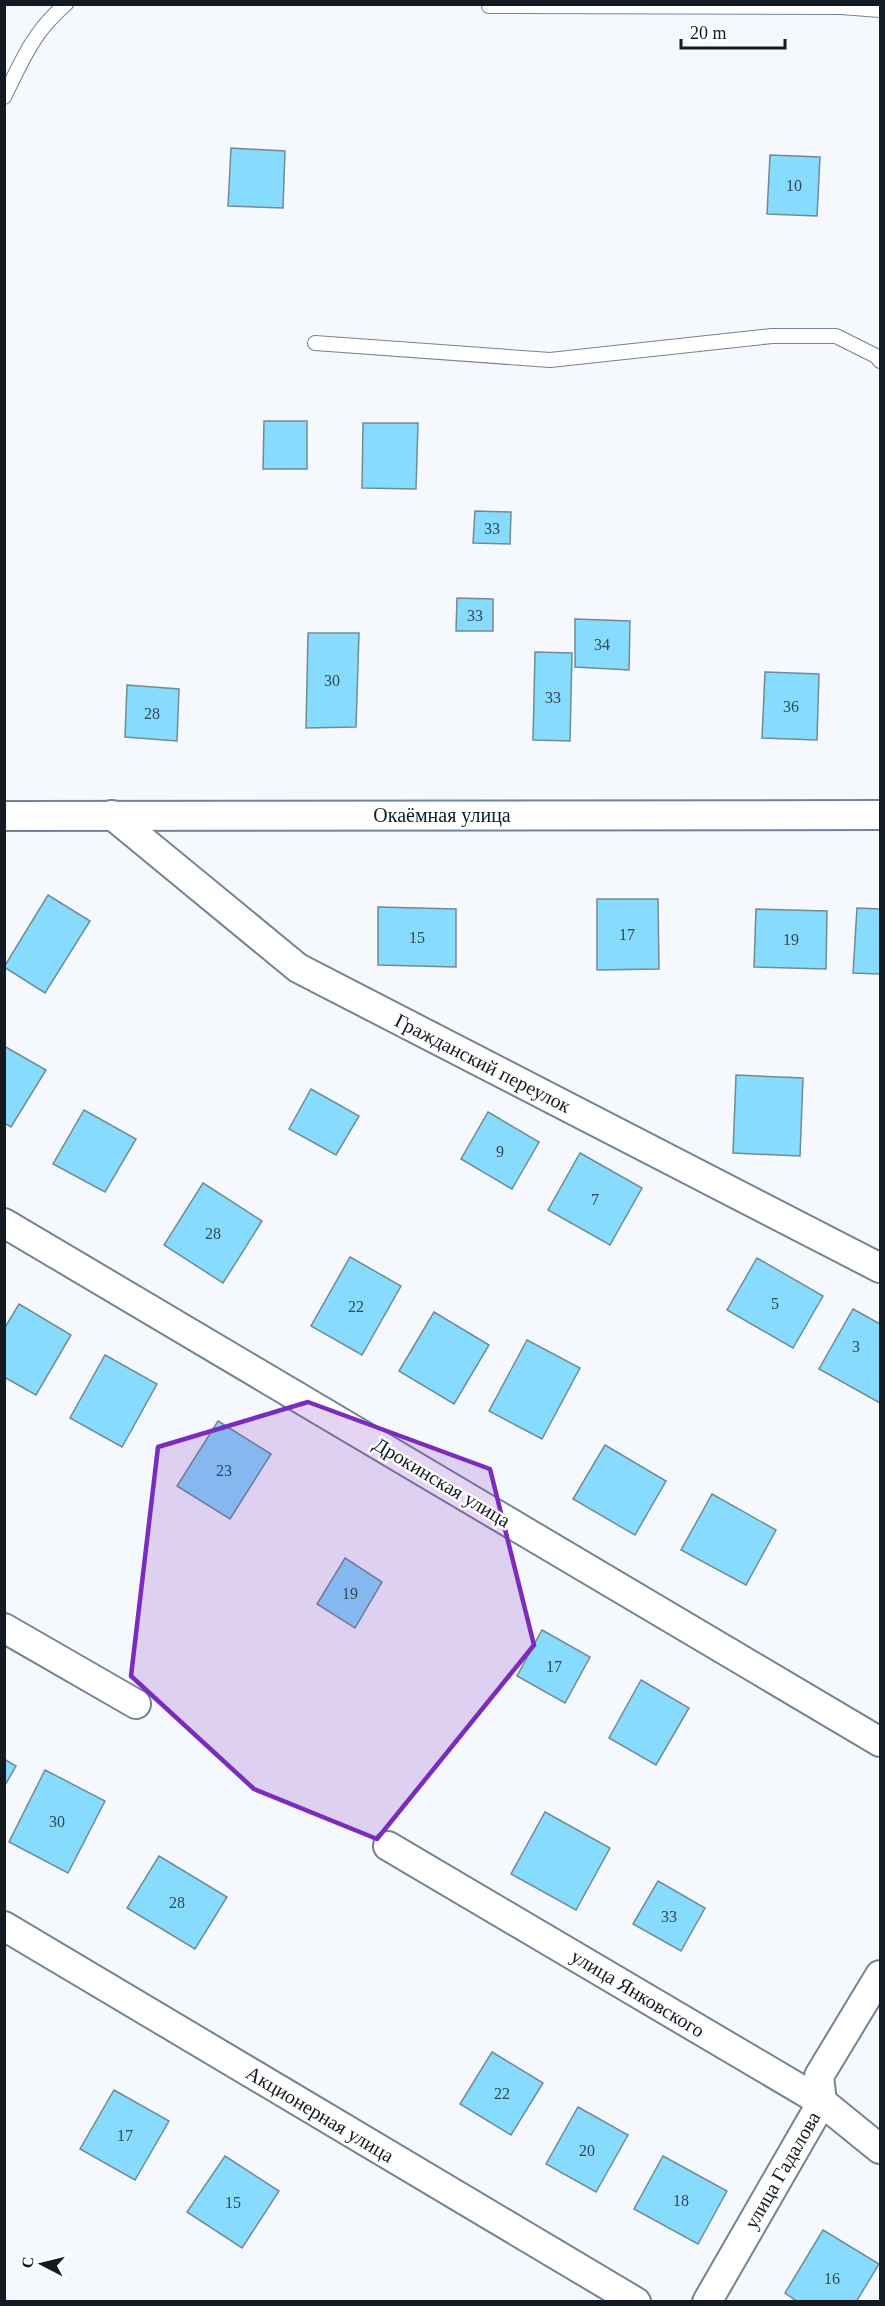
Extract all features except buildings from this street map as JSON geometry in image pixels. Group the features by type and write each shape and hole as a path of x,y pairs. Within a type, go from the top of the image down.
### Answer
{"street":[{"name":"Гражданский переулок","path":"112,815 298,968 880,1268"},
{"name":"Окаёмная улица","path":"4,816 880,815"},
{"name":"Дрокинская улица","path":"4,1223 880,1742"},
{"path":"4,1628 136,1704"},
{"name":"улица Янковского","path":"388,1846 822,2102 880,2149"},
{"name":"Акционерная улица","path":"4,1926 636,2301"},
{"name":"улица Гадалова","path":"707,2301 822,2102 819,2076 880,1975"}],"lane":[{"path":"4,96 32,41 50,18 66,4"},
{"path":"489,6 841,7 880,10"},
{"path":"315,343 550,360 772,336 836,336 876,356 880,361"}],"highlighted area":[{"path":"308,1402 490,1469 534,1645 377,1839 254,1789 131,1676 158,1447"}]}
